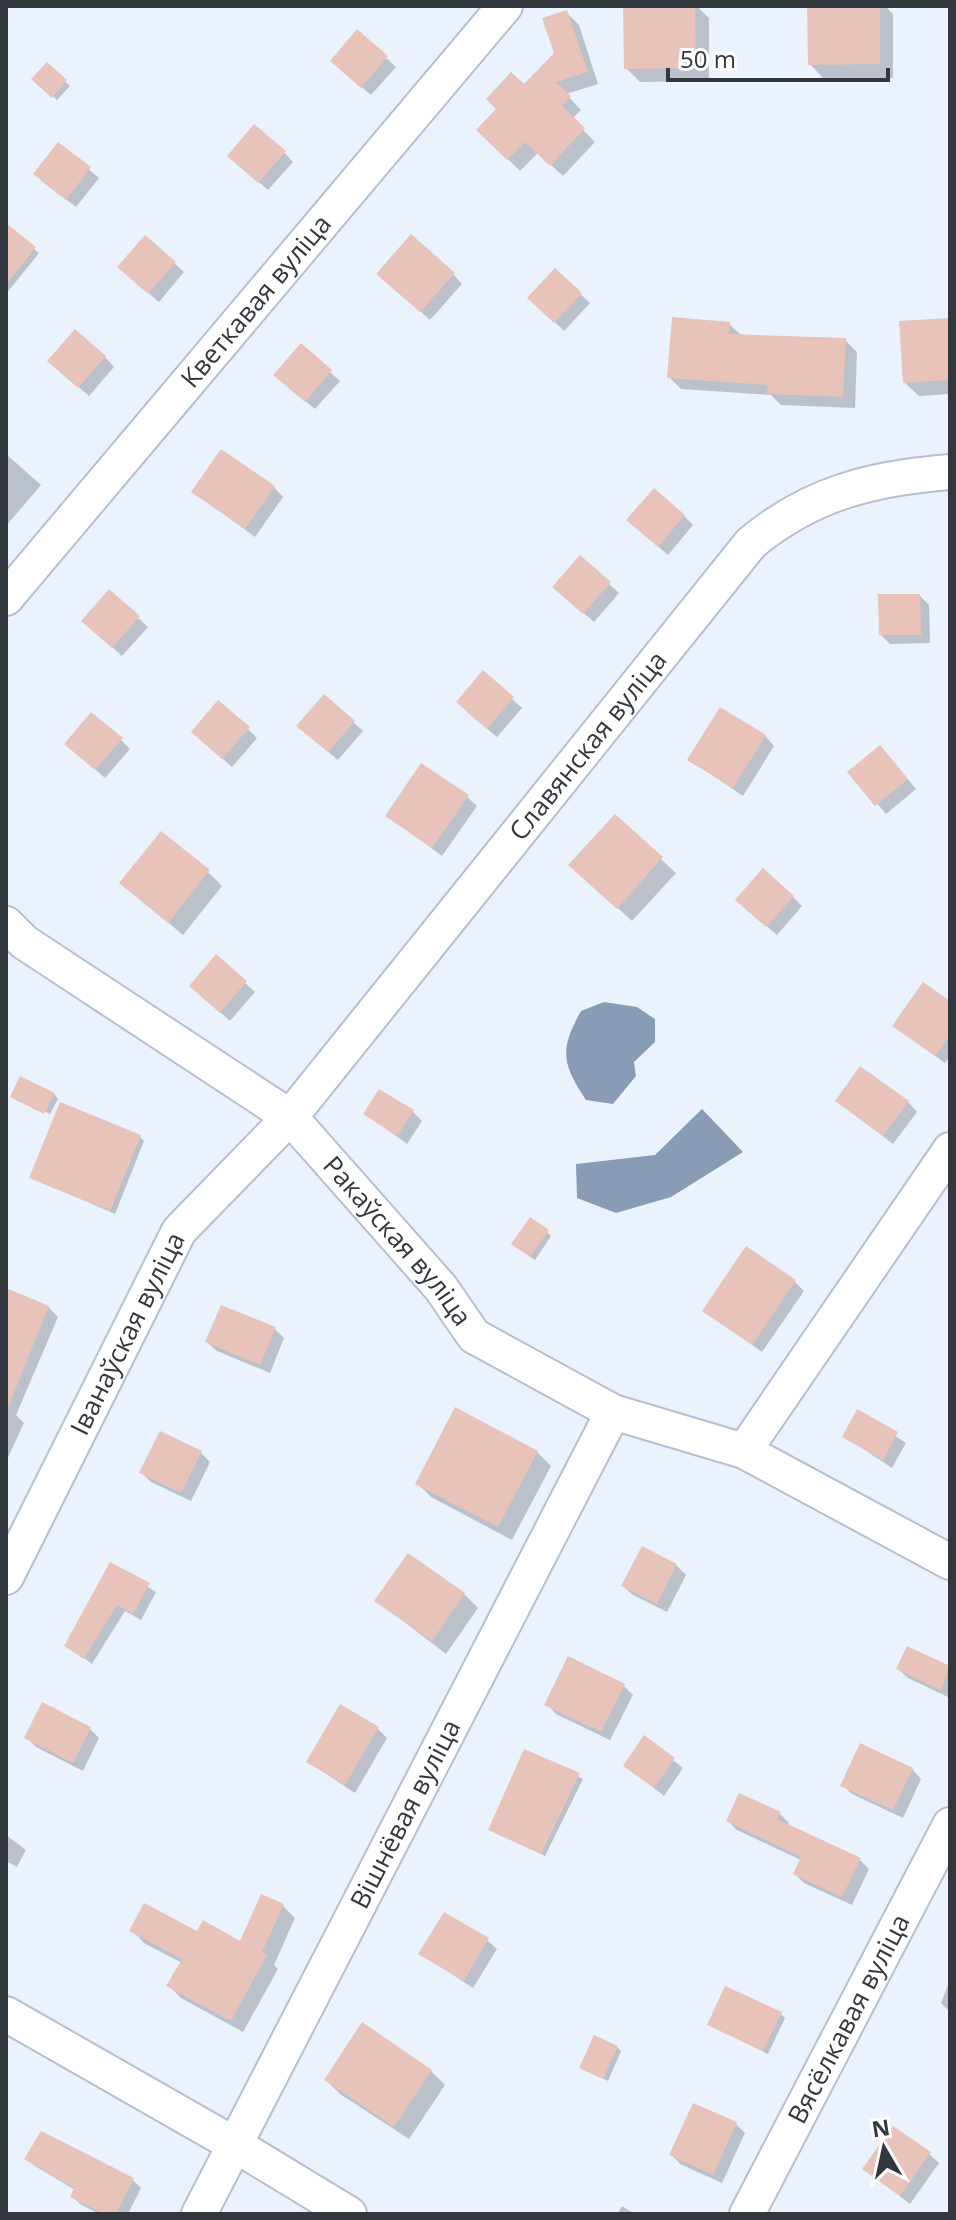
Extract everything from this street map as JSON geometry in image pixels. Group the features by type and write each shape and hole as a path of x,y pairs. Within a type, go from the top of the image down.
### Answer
{"street":[{"name":"Кветкавая вуліца","path":"6,598 505,6"},
{"name":"Славянская вуліца","path":"290,1117 751,543 783,517 813,500 868,485 950,472"},
{"name":"Ракаўская вуліца","path":"6,924 24,942 290,1117 441,1288 474,1336 613,1412 744,1451 950,1562"},
{"name":"Іванаўская вуліца","path":"6,1577 179,1231 290,1117"},
{"path":"744,1451 950,1150"},
{"name":"Вішнёвая вуліца","path":"199,2214 237,2146 613,1412"},
{"name":"Вясёлкавая вуліца","path":"747,2214 950,1825"},
{"path":"6,2014 349,2214"}],"water":[{"path":"604,1002 637,1007 655,1019 655,1042 634,1062 636,1076 613,1104 586,1100 572,1076 566,1056 569,1036 581,1011"},
{"path":"702,1109 743,1152 671,1197 616,1213 577,1198 576,1164 655,1155"}],"building":[{"path":"623,6 695,6 696,68 624,69"},
{"path":"807,6 880,6 880,64 808,65"},
{"path":"567,10 588,72 556,82 571,96 562,106 585,128 550,166 525,142 507,160 476,130 496,109 486,99 511,72 524,84 554,53 542,18"},
{"path":"357,29 388,56 361,88 330,61"},
{"path":"47,62 67,80 52,98 31,79"},
{"path":"254,124 286,151 258,183 227,156"},
{"path":"58,142 91,167 66,200 33,174"},
{"path":"6,223 36,247 6,285"},
{"path":"411,234 455,273 420,312 376,274"},
{"path":"145,235 176,262 148,294 117,267"},
{"path":"555,268 582,293 554,323 527,298"},
{"path":"672,317 730,322 729,334 846,338 843,397 767,394 768,385 667,378"},
{"path":"950,318 950,380 903,383 899,321"},
{"path":"75,329 106,356 78,388 47,361"},
{"path":"301,343 332,370 305,402 273,375"},
{"path":"221,449 275,486 245,529 191,492"},
{"path":"654,488 685,515 658,547 626,520"},
{"path":"580,555 611,582 583,614 552,587"},
{"path":"109,589 140,616 112,648 81,621"},
{"path":"878,594 920,594 921,635 879,635"},
{"path":"483,670 514,697 487,729 456,702"},
{"path":"324,694 355,721 328,752 296,726"},
{"path":"218,700 250,727 222,759 191,732"},
{"path":"720,707 766,735 733,788 687,760"},
{"path":"91,712 123,738 95,770 64,744"},
{"path":"880,745 908,779 875,806 847,772"},
{"path":"421,763 469,795 432,848 385,816"},
{"path":"615,814 663,857 617,909 568,865"},
{"path":"161,831 210,870 168,923 119,883"},
{"path":"763,868 794,896 766,927 735,900"},
{"path":"216,954 247,981 220,1013 189,986"},
{"path":"923,982 950,1001 950,1035 935,1056 892,1026"},
{"path":"860,1066 909,1101 883,1136 835,1101"},
{"path":"20,1076 55,1093 44,1114 10,1097"},
{"path":"379,1089 414,1110 397,1136 363,1114"},
{"path":"60,1102 141,1135 110,1211 29,1178"},
{"path":"530,1217 549,1230 530,1257 511,1244"},
{"path":"746,1246 796,1280 752,1345 702,1311"},
{"path":"6,1288 49,1306 7,1410 6,1409"},
{"path":"221,1305 276,1327 260,1365 205,1342"},
{"path":"455,1407 538,1451 498,1527 415,1484"},
{"path":"857,1409 898,1432 883,1460 842,1437"},
{"path":"160,1431 202,1451 181,1493 139,1473"},
{"path":"642,1546 677,1564 657,1604 621,1586"},
{"path":"408,1553 465,1593 432,1641 374,1601"},
{"path":"110,1562 150,1583 133,1614 117,1605 84,1659 64,1646"},
{"path":"907,1646 950,1666 941,1690 896,1669"},
{"path":"568,1656 625,1684 601,1732 544,1705"},
{"path":"42,1702 91,1727 73,1763 24,1738"},
{"path":"340,1704 379,1727 345,1785 306,1762"},
{"path":"644,1735 675,1758 654,1788 623,1766"},
{"path":"860,1743 913,1768 893,1810 840,1786"},
{"path":"524,1749 580,1773 541,1854 488,1830"},
{"path":"739,1793 781,1812 777,1819 861,1858 842,1897 793,1874 801,1857 726,1821"},
{"path":"261,1894 284,1904 262,1952 267,1955 231,2021 166,1986 182,1959 129,1931 144,1903 197,1931 203,1920 240,1941"},
{"path":"444,1912 489,1938 464,1981 418,1954"},
{"path":"725,1986 782,2012 763,2051 707,2025"},
{"path":"362,2022 432,2070 394,2127 324,2080"},
{"path":"594,2035 618,2046 603,2079 579,2068"},
{"path":"693,2103 737,2122 713,2175 669,2155"},
{"path":"893,2126 931,2152 900,2196 862,2169"},
{"path":"41,2131 134,2178 116,2214 104,2214 70,2197 74,2188 24,2159"}]}
